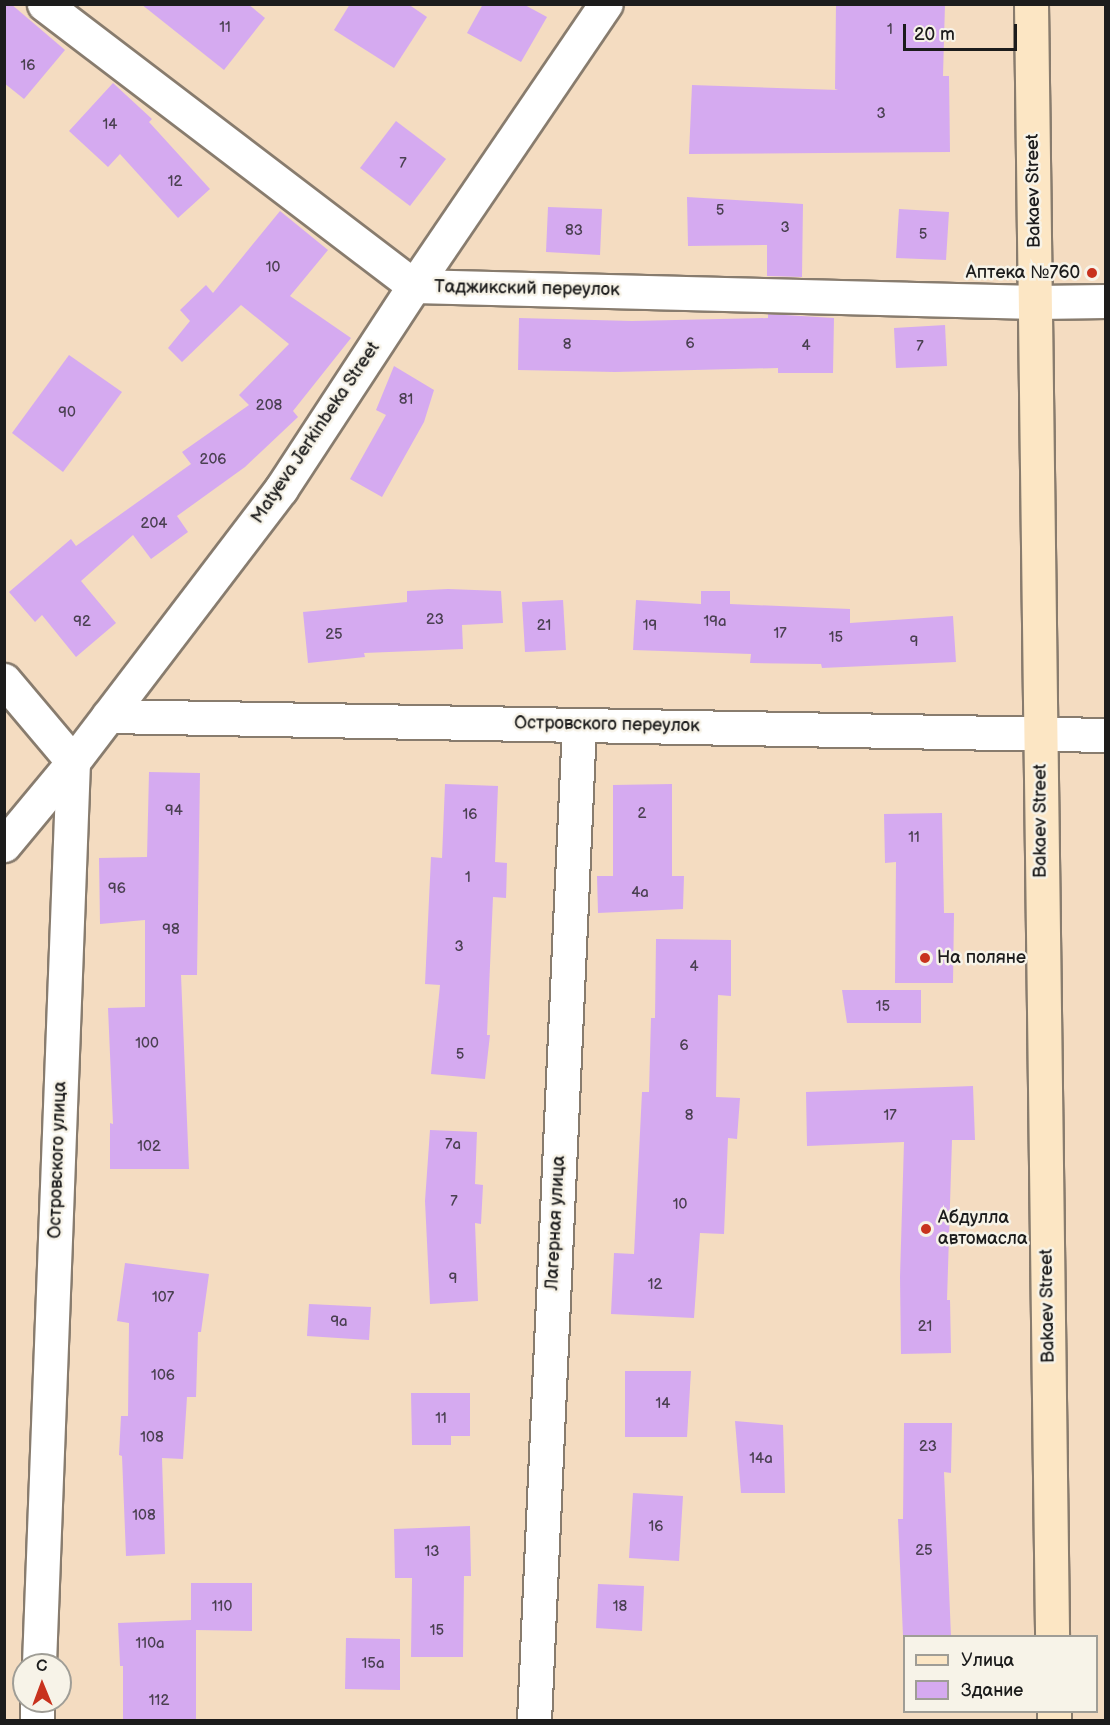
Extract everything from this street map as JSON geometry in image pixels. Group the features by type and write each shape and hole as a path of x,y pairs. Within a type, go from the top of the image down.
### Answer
{"main road":[{"name":"Bakaev Street","path":"1031,4 1052,1635"}],"street":[{"name":"Таджикский переулок","path":"44,4 414,286 1106,302"},
{"name":"Matyeva Jerkinbeka Street","path":"4,845 73,762 281,489 414,286 606,4"},
{"path":"4,680 73,762"},
{"name":"Островского переулок","path":"108,716 1106,735"},
{"name":"Лагерная улица","path":"534,1720 579,725"},
{"name":"Островского улица","path":"39,1653 73,762"}],"building":[{"path":"4,4 11,4 65,50 24,99 4,83"},
{"path":"141,4 248,4 265,18 224,70"},
{"path":"350,4 408,4 427,17 394,68 334,30"},
{"path":"483,4 523,4 547,17 521,62 467,33"},
{"path":"836,4 945,4 943,76 949,76 950,152 689,154 692,85 838,90 835,89"},
{"path":"113,83 152,119 149,122 210,189 178,218 120,154 108,167 69,131"},
{"path":"396,121 446,159 410,206 360,168"},
{"path":"687,197 803,204 802,277 767,276 767,245 688,246"},
{"path":"548,207 602,209 600,255 546,252"},
{"path":"899,209 949,212 946,260 896,258"},
{"path":"280,211 328,250 290,296 351,338 293,411 298,417 245,467 177,516 188,532 151,559 133,535 81,581 116,623 76,657 42,615 35,622 9,592 71,539 76,546 191,464 182,452 249,405 239,395 289,344 241,305 182,362 168,348 190,321 180,310 206,285 213,293"},
{"path":"768,314 834,318 833,373 778,373 778,368 615,372 518,370 519,318 632,321 768,318"},
{"path":"945,325 947,366 896,368 894,328"},
{"path":"69,355 122,392 63,472 12,433"},
{"path":"394,366 434,390 424,422 382,497 350,479 386,415 376,410"},
{"path":"448,589 501,591 503,623 462,625 463,649 364,653 365,657 308,663 303,612 407,602 407,591"},
{"path":"701,591 730,591 730,604 850,609 850,623 953,616 956,662 822,668 821,664 750,663 751,654 633,650 636,600 701,604"},
{"path":"563,600 566,650 525,652 522,602"},
{"path":"149,772 200,773 197,975 181,975 189,1169 110,1169 110,1123 113,1124 108,1008 145,1007 145,920 100,924 99,858 147,857"},
{"path":"445,784 498,786 495,862 507,863 506,898 493,897 487,1035 490,1035 485,1079 431,1074 440,985 425,984 431,857 442,858"},
{"path":"672,784 672,876 684,876 683,909 598,913 597,876 613,876 613,785"},
{"path":"942,813 944,913 954,913 953,983 895,983 896,862 885,863 884,814"},
{"path":"656,939 731,940 731,996 718,995 716,1097 740,1098 737,1139 728,1138 724,1234 700,1233 694,1318 611,1314 614,1253 634,1254 642,1092 649,1092 651,1018 655,1018"},
{"path":"842,990 921,990 921,1023 847,1023"},
{"path":"973,1086 975,1140 952,1140 947,1300 950,1300 951,1353 901,1354 900,1277 904,1142 807,1146 806,1092"},
{"path":"430,1130 477,1132 475,1184 483,1185 481,1224 475,1223 478,1301 430,1304 425,1201"},
{"path":"125,1263 209,1274 201,1332 198,1332 196,1397 187,1397 183,1459 162,1458 165,1554 126,1556 122,1456 119,1455 121,1416 128,1416 129,1323 117,1321"},
{"path":"309,1304 371,1307 369,1340 307,1336"},
{"path":"625,1371 691,1371 687,1437 625,1437"},
{"path":"411,1393 470,1393 470,1436 451,1436 451,1445 412,1445"},
{"path":"735,1421 783,1425 785,1493 741,1493"},
{"path":"904,1423 952,1423 951,1473 944,1472 951,1635 903,1636 898,1519 903,1519"},
{"path":"633,1493 683,1496 679,1561 629,1558"},
{"path":"470,1526 471,1576 464,1576 463,1657 411,1657 412,1578 395,1578 394,1529"},
{"path":"191,1583 252,1583 252,1631 196,1630 196,1720 123,1720 123,1666 120,1666 118,1623 191,1620"},
{"path":"598,1584 644,1586 642,1631 596,1628"},
{"path":"346,1638 400,1639 400,1690 345,1689"}],"place":[{"name":"Аптека №760","path":"1092,273"},
{"name":"На поляне","path":"925,958"},
{"name":"Абдулла автомасла","path":"926,1229"}]}
